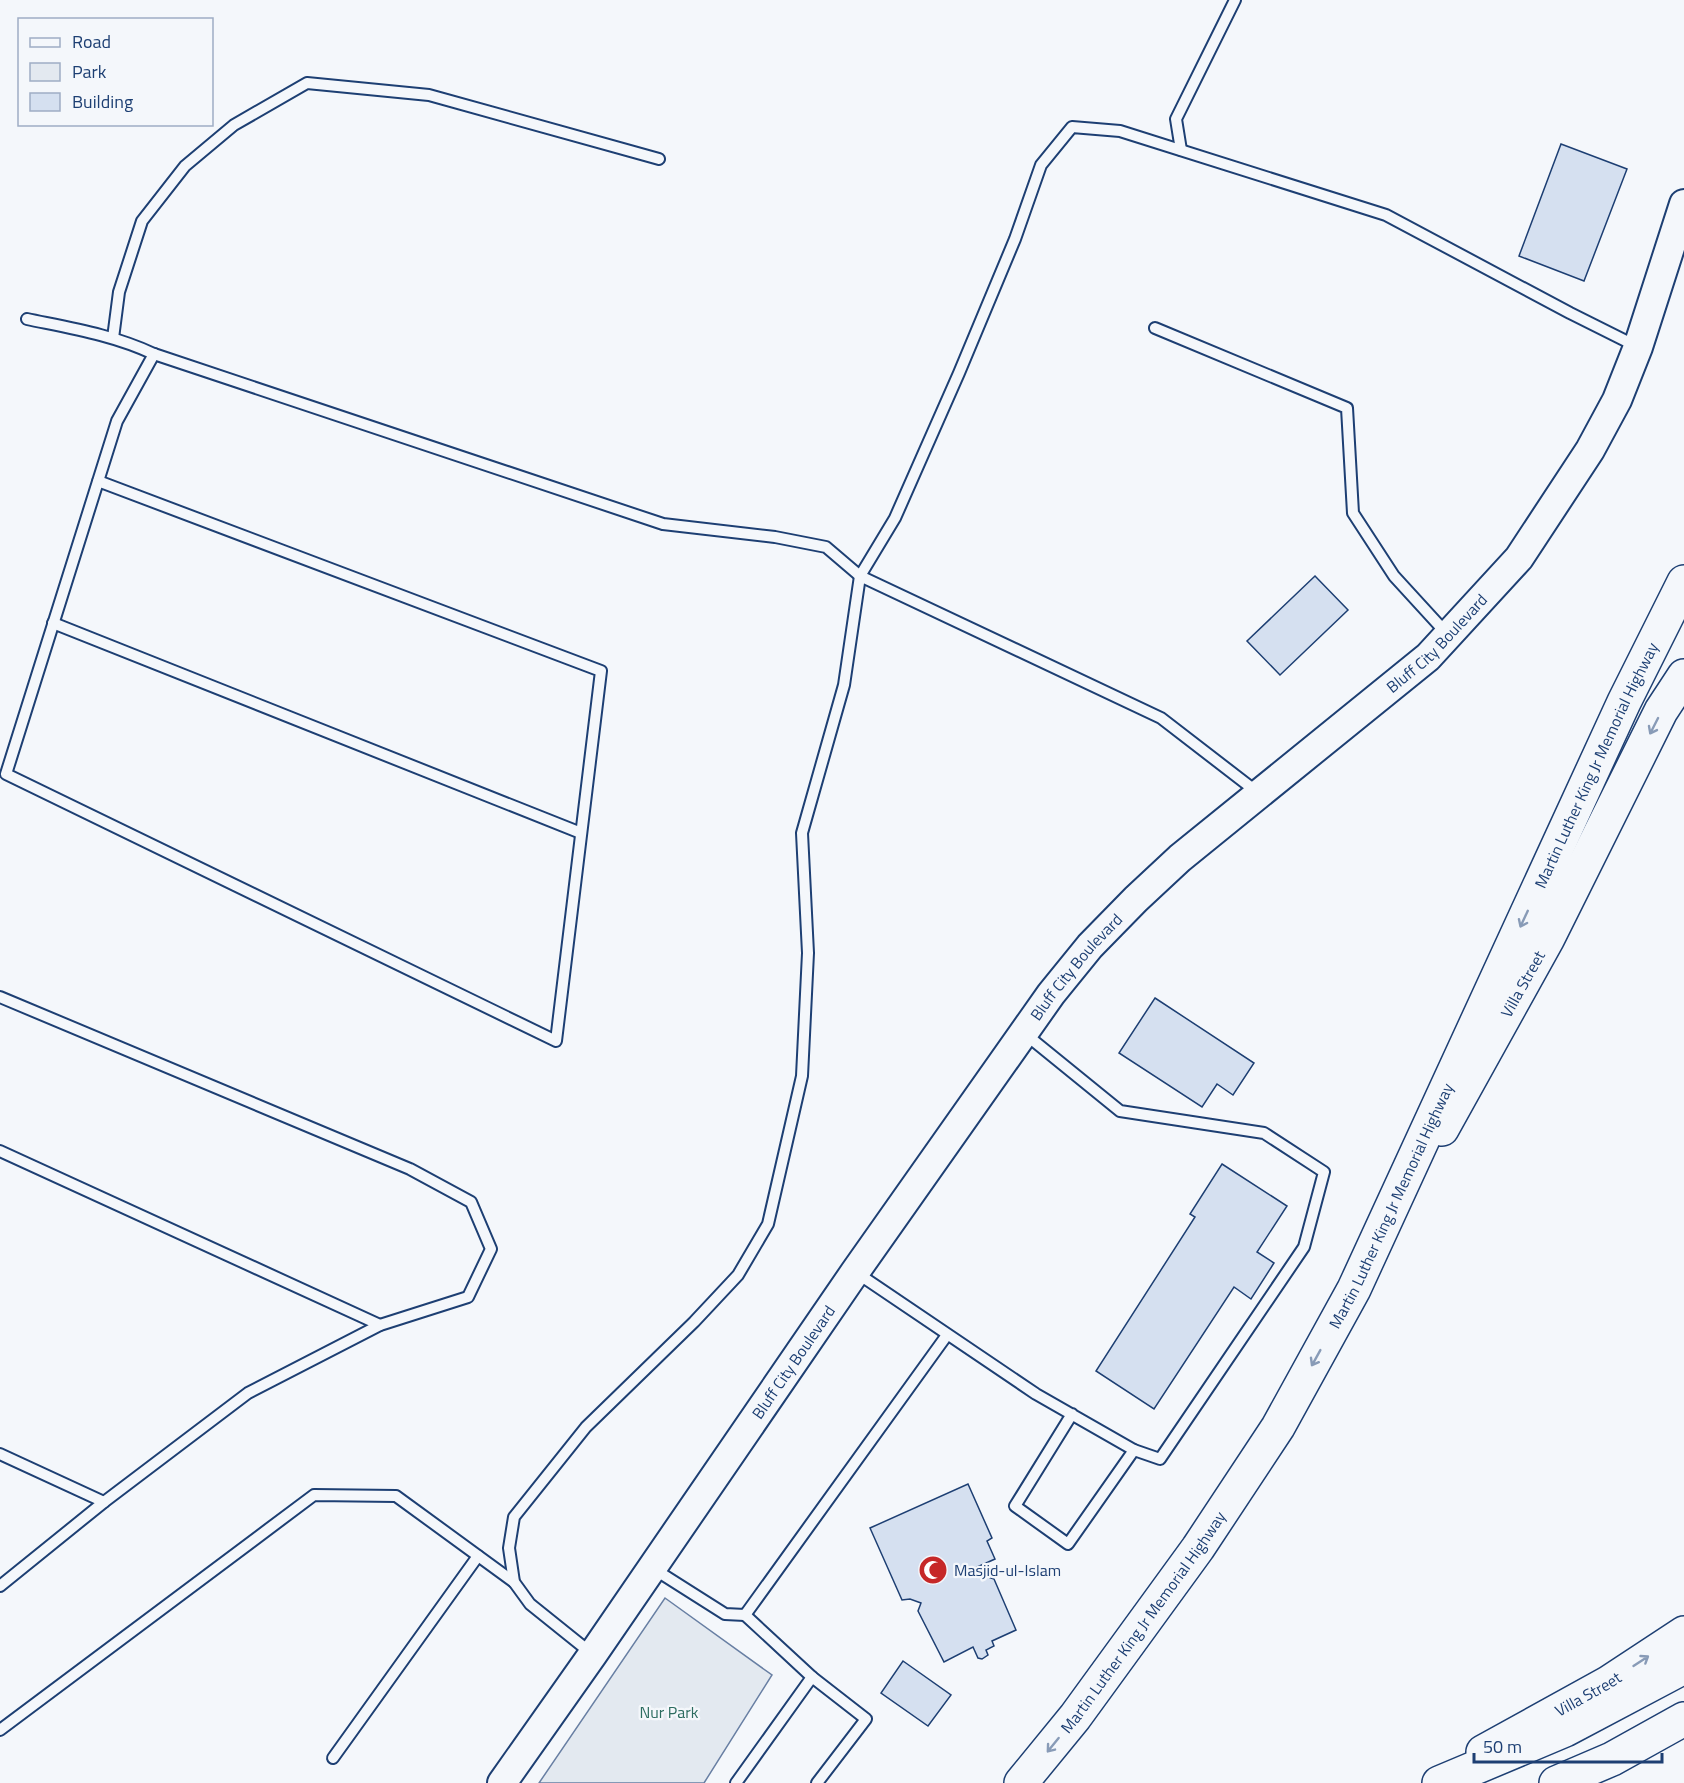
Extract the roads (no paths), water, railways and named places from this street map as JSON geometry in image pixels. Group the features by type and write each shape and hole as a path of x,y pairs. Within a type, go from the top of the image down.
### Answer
{"main road":[{"name":"Martin Luther King Jr Memorial Highway","path":"1022,1783 1075,1717 1198,1548 1278,1427 1354,1289 1619,713 1684,582"},
{"name":"Villa Street","path":"1354,1289 1548,938 1661,711 1684,676"},
{"name":"Villa Street","path":"1426,1783 1608,1683 1684,1633"},
{"path":"1439,1783 1565,1730 1684,1667"},
{"path":"1556,1783 1612,1759 1684,1719"}],"street":[{"name":"Bluff City Boulevard","path":"502,1783 1050,994 1090,946 1180,858 1428,657 1519,558 1590,450 1617,400 1638,347 1684,204"}],"lane":[{"path":"1181,150 1176,119 1235,0"},
{"path":"113,338 119,292 142,221 185,166 234,124 307,82 429,95 659,159"},
{"path":"514,1582 509,1548 514,1517 586,1427 694,1322 738,1275 768,1224 802,1076 808,953 802,833 844,685 860,576 895,518 955,383 1014,239 1041,165 1072,127 1120,131 1386,215 1569,313 1638,347"},
{"path":"27,319 133,344 154,354 663,524 775,537 826,547 860,576 1161,718 1259,794"},
{"path":"1155,328 1347,408 1353,513 1394,576 1449,636"},
{"path":"98,481 601,671 556,1041 6,774 53,623 117,421 154,354"},
{"path":"53,623 582,833"},
{"path":"0,997 410,1169 471,1202 491,1249 468,1297 380,1325 248,1394 104,1502 0,1586"},
{"path":"855,1272 1036,1394 1134,1450 1160,1459 1304,1247 1324,1172 1264,1133 1120,1111 1024,1033"},
{"path":"0,1151 380,1325"},
{"path":"745,1615 947,1335"},
{"path":"1072,1414 1015,1506 1068,1544 1134,1450"},
{"path":"0,1454 104,1502"},
{"path":"0,1730 314,1495 396,1496 514,1582 530,1604 593,1654"},
{"path":"333,1758 478,1556"},
{"path":"652,1568 725,1614 745,1615 812,1677 866,1719 817,1783"},
{"path":"736,1783 812,1677"}],"place":[{"name":"Masjid-ul-Islam","path":"933,1570"}],"park label":[{"name":"Nur Park","path":"669,1712"}]}
